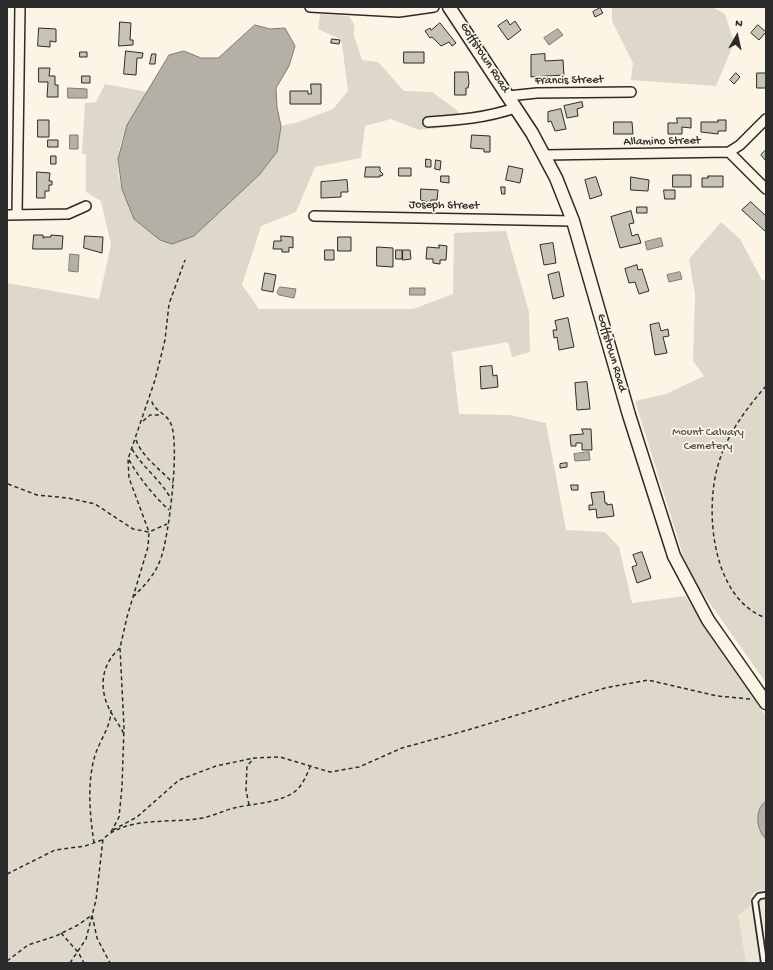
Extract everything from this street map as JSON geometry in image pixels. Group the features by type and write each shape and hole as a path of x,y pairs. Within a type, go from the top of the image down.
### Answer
{"main road":[{"name":"Goffstown Road","path":"449,7 546,156 573,221 629,415 674,556 708,620 764,700"}],"street":[{"path":"17,215 20,7"},
{"path":"310,7 399,12 434,7"},
{"name":"Francis Street","path":"508,96 537,93 631,92"},
{"path":"428,122 468,120 515,108"},
{"path":"766,119 740,145 729,152 766,189"},
{"name":"Allamino Street","path":"546,156 729,152"},
{"path":"7,215 68,214 86,206"},
{"name":"Joseph Street","path":"314,216 573,221"}],"lane":[{"path":"764,963 755,901 759,896 766,895"}],"path":[{"path":"111,832 119,817 122,787 124,734 120,648 132,597 148,547 149,532 129,478 128,459 151,397 165,340 169,304 185,260"},
{"path":"766,386 742,415 729,436 717,468 712,506 714,533 720,564 726,580 738,599 756,614 766,617"},
{"path":"132,597 151,580 162,557 174,484 174,436 171,423 156,410 151,397"},
{"path":"143,421 150,415 163,415"},
{"path":"136,440 139,449 174,484"},
{"path":"132,448 139,462 156,478 171,500"},
{"path":"128,459 138,476 156,497 170,510"},
{"path":"8,484 36,495 68,498 95,504 133,529 149,532 168,524"},
{"path":"120,648 111,656 103,682 107,704 124,734"},
{"path":"7,874 55,850 85,846 103,839 111,832 137,817 179,780 216,766 254,758 280,757 330,772 359,767 402,748 468,730 605,688 648,680 717,696 748,700 764,700"},
{"path":"94,843 90,820 90,785 94,760 108,728 111,710"},
{"path":"249,805 246,790 247,766 254,758"},
{"path":"111,832 143,822 198,819 291,794 304,782 310,767"},
{"path":"70,963 86,939 96,900 103,839"},
{"path":"7,961 28,945 61,933 92,915"},
{"path":"92,915 98,938 110,963"},
{"path":"61,933 78,952 84,963"}],"shaded area":[{"path":"255,25 270,29 285,28 295,46 289,66 276,88 277,107 281,126 277,152 259,175 194,236 172,244 160,240 134,219 122,189 118,159 127,125 169,55 184,51 201,58 218,58"},
{"path":"558,29 563,35 549,45 544,38"},
{"path":"68,88 87,89 87,98 68,98"},
{"path":"70,135 78,135 78,149 70,149"},
{"path":"661,238 663,246 647,250 645,242"},
{"path":"70,254 79,255 78,272 69,271"},
{"path":"680,272 682,279 669,282 667,275"},
{"path":"280,287 296,289 294,298 279,295 277,293"},
{"path":"410,288 425,288 425,295 410,295"},
{"path":"589,452 590,460 575,461 574,454"},
{"path":"766,801 766,839 758,825 758,814 762,805"},
{"path":"729,886 756,890 766,889 766,963 723,963"}],"green space":[{"path":"612,7 712,7 725,14 734,43 716,86 631,80 633,63 612,21"},
{"path":"320,14 349,16 354,24 354,36 362,60 378,62 404,91 432,92 458,111 459,126 419,130 391,119 365,126 361,158 315,167 296,212 261,226 242,285 259,309 413,309 453,294 454,233 506,231 529,312 530,352 512,357 508,342 452,352 459,414 510,415 546,423 566,530 605,532 619,547 632,603 685,596 766,716 766,801 762,805 758,814 758,825 766,839 766,889 753,893 750,898 750,906 738,915 746,963 7,963 7,283 99,299 111,245 101,201 86,192 86,154 82,154 85,103 96,102 105,84 147,92 124,133 118,160 120,182 134,219 194,236 259,175 277,152 281,126 299,122 333,109 348,91 342,44 340,39 318,29"},
{"name":"Mount Calvary Cemetery","path":"721,222 740,239 762,280 766,280 766,683 697,585 683,555 635,401 666,394 704,376 693,361 695,295 689,259"}],"building":[{"path":"600,8 603,13 595,17 593,12"},
{"path":"507,20 510,25 515,21 521,30 508,40 498,26"},
{"path":"120,22 131,23 130,40 133,40 133,45 119,46"},
{"path":"440,23 456,43 452,46 449,42 441,46 432,37 430,38 425,31 430,28 431,30"},
{"path":"758,25 766,32 759,40 751,33"},
{"path":"39,28 56,29 56,42 50,41 50,47 38,46"},
{"path":"332,39 340,40 339,44 331,43"},
{"path":"126,51 143,53 142,58 137,58 136,75 124,74"},
{"path":"80,52 87,52 87,57 80,57"},
{"path":"404,52 424,52 424,63 404,63"},
{"path":"152,54 156,54 155,64 150,64"},
{"path":"545,54 545,61 563,60 564,75 531,77 531,55"},
{"path":"39,68 50,68 49,76 55,76 55,85 58,85 58,97 47,97 48,82 39,82"},
{"path":"455,72 468,72 469,83 468,88 466,88 466,95 455,95"},
{"path":"736,73 740,77 734,84 730,80"},
{"path":"757,73 766,73 766,88 757,88"},
{"path":"82,76 90,76 90,83 82,83"},
{"path":"311,84 321,84 321,104 290,104 290,91 308,91 308,94 311,94"},
{"path":"582,102 583,107 577,109 578,116 567,118 564,106"},
{"path":"561,109 566,129 555,131 551,121 548,122 548,112"},
{"path":"677,118 691,118 691,128 682,127 682,134 668,134 668,123 677,123"},
{"path":"38,120 49,120 49,137 38,137"},
{"path":"718,120 726,120 726,131 718,131 718,134 701,132 701,122 718,122"},
{"path":"614,122 632,122 633,134 614,134"},
{"path":"472,135 490,136 490,152 484,152 484,149 471,148"},
{"path":"48,140 58,140 58,147 48,147"},
{"path":"766,150 766,161 761,155"},
{"path":"51,156 56,156 56,164 51,164"},
{"path":"426,159 431,160 431,167 426,167"},
{"path":"436,160 441,161 440,170 435,169"},
{"path":"509,166 523,169 520,183 506,180"},
{"path":"366,167 380,167 380,171 383,174 382,176 380,175 380,177 365,177"},
{"path":"399,168 411,168 411,176 399,176"},
{"path":"37,172 50,173 49,181 52,181 52,185 49,185 49,191 45,191 45,198 37,198"},
{"path":"673,175 691,175 691,187 673,187"},
{"path":"441,176 449,176 449,183 441,182"},
{"path":"708,176 723,176 723,187 702,187 702,178 708,178"},
{"path":"596,177 602,195 590,199 585,180"},
{"path":"631,177 649,180 648,191 631,190"},
{"path":"347,180 348,192 341,192 341,197 321,198 321,182"},
{"path":"501,187 505,187 505,194 502,194"},
{"path":"421,189 438,190 437,200 431,200 430,203 421,200"},
{"path":"664,190 675,190 675,199 665,199"},
{"path":"751,202 766,216 766,232 742,210"},
{"path":"637,207 647,207 647,213 637,213"},
{"path":"631,211 634,223 629,224 632,236 638,234 641,243 620,248 611,217"},
{"path":"34,235 43,235 43,238 51,237 51,235 63,236 62,249 33,249"},
{"path":"85,236 103,237 102,253 84,248"},
{"path":"281,236 293,237 293,248 289,247 289,252 282,252 282,249 273,249 274,241 281,241"},
{"path":"338,237 351,237 351,251 338,251"},
{"path":"553,243 556,263 544,265 540,245"},
{"path":"439,245 447,246 446,260 440,260 440,264 433,263 433,259 426,259 427,247 439,248"},
{"path":"377,247 393,248 393,267 377,266"},
{"path":"325,250 334,250 334,260 325,260"},
{"path":"396,250 402,250 402,259 396,259"},
{"path":"403,250 410,250 411,259 403,260"},
{"path":"637,265 638,270 642,269 649,291 639,294 635,282 629,283 625,269"},
{"path":"559,272 564,296 553,299 548,275"},
{"path":"265,273 276,275 273,292 262,290"},
{"path":"568,318 574,347 559,350 557,337 554,338 553,330 557,330 555,321"},
{"path":"659,323 661,331 668,329 669,336 663,337 667,353 655,355 650,325"},
{"path":"492,366 493,376 497,375 498,387 481,389 480,367"},
{"path":"587,382 590,409 577,410 575,383"},
{"path":"582,429 591,429 592,450 582,450 582,443 576,443 576,446 571,446 570,435 583,434"},
{"path":"567,463 567,467 560,468 560,464"},
{"path":"571,485 578,485 578,490 572,490"},
{"path":"604,492 605,503 607,503 607,505 612,504 614,516 597,518 596,509 589,510 589,505 593,505 591,493"},
{"path":"642,552 651,578 637,583 632,567 637,565 633,555"}]}
